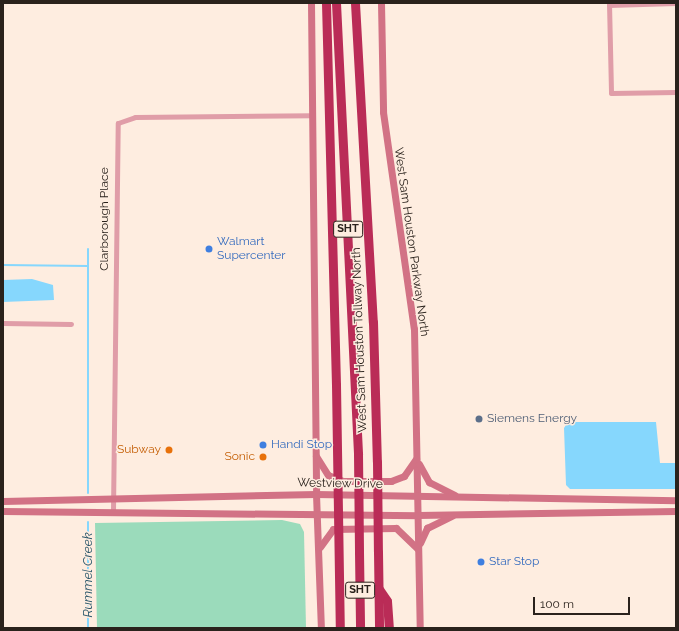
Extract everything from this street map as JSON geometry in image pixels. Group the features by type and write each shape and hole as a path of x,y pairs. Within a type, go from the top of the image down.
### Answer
{"highway":[{"path":"326,3 336,385 340,628"},
{"name":"West Sam Houston Tollway North","path":"336,3 358,454 360,628"},
{"name":"West Sam Houston Tollway North","path":"355,3 373,316 379,628"},
{"path":"379,589 387,601 389,628"}],"main road":[{"path":"311,3 316,494 321,628"},
{"name":"West Sam Houston Parkway North","path":"381,3 383,112 414,329 420,628"},
{"path":"316,456 328,475 343,481 391,481 404,476 417,458 429,482 458,496"},
{"name":"Westview Drive","path":"3,501 114,501 316,494 676,500"},
{"path":"542,511 543,498"},
{"path":"3,512 317,512 418,515 542,511 676,511 676,505"},
{"path":"318,552 328,531 343,528 396,528 418,549 427,528 458,514"}],"street":[{"path":"676,3 609,4 611,93 676,92"},
{"name":"Clarborough Place","path":"113,511 118,124 135,117 313,115"},
{"path":"3,323 71,324"}],"green space":[{"path":"282,520 300,524 304,532 306,628 97,628 95,523"}],"water":[{"path":"32,279 53,285 54,300 3,302 3,280"},
{"path":"568,422 656,422 660,463 676,463 676,489 570,489 566,485 564,428"}],"waterway":[{"path":"88,249 88,493"},
{"name":"Rummel Creek","path":"3,265 88,266"},
{"name":"Rummel Creek","path":"88,522 88,628"}],"place":[{"name":"Walmart Supercenter","path":"209,249"},
{"name":"Siemens Energy","path":"479,419"},
{"name":"Handi Stop","path":"263,445"},
{"name":"Subway","path":"169,450"},
{"name":"Sonic","path":"263,457"},
{"name":"Star Stop","path":"481,562"}]}
